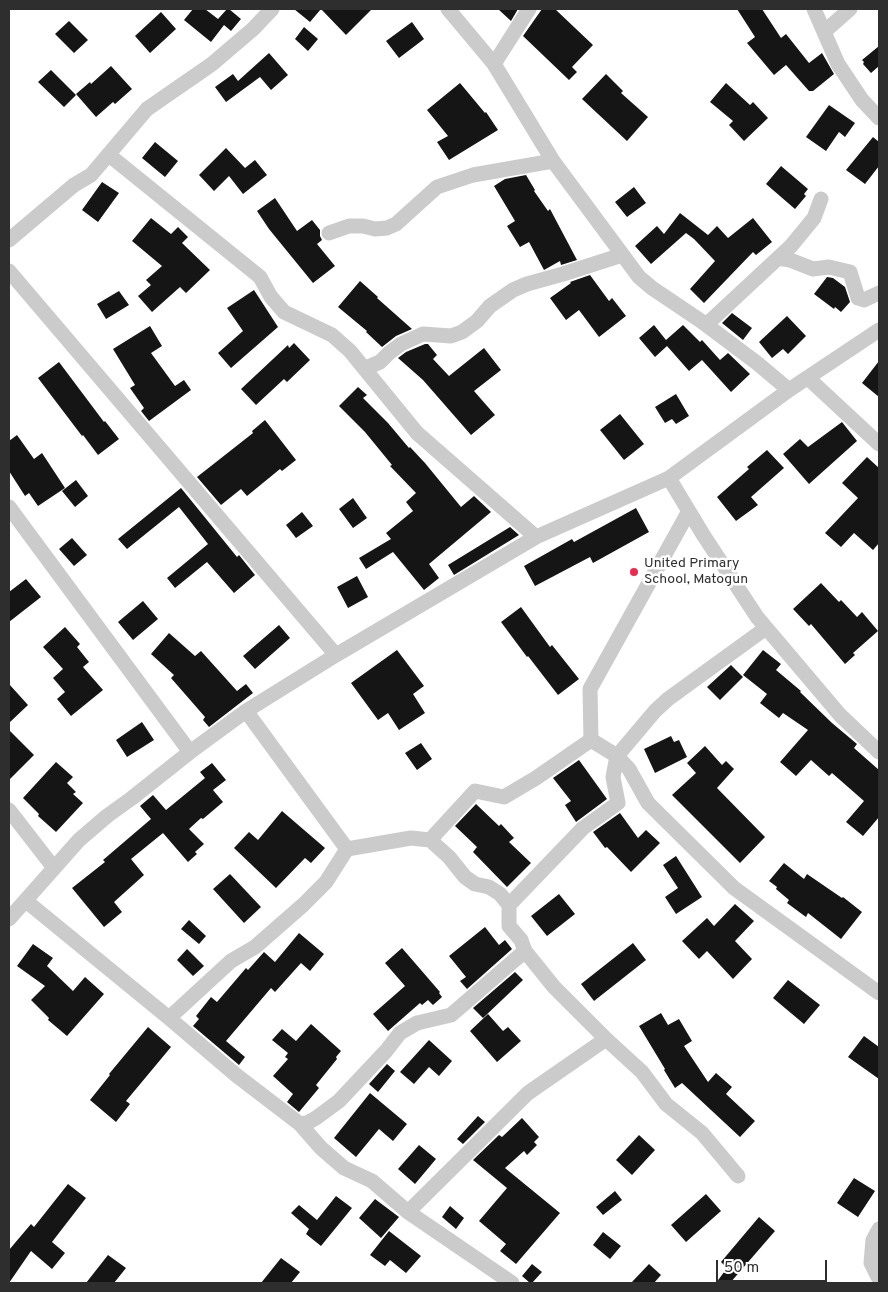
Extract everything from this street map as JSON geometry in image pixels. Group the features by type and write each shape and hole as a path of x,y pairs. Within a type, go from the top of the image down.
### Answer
{"street":[{"path":"9,240 74,185 90,175 147,109 212,64 272,9"},
{"path":"448,9 494,64 553,161 639,277 757,363 789,390"},
{"path":"494,64 529,9"},
{"path":"814,9 838,64 862,100 879,118"},
{"path":"824,32 850,9"},
{"path":"109,155 260,277 271,296 284,312 332,335 357,357 417,433 536,537"},
{"path":"329,233 349,226 363,226 375,229 386,228 396,224 438,187 473,174 553,161"},
{"path":"706,325 791,246 814,218 821,199"},
{"path":"366,368 380,362 388,353 402,344 423,334 451,336 462,332 490,306 513,290 622,255"},
{"path":"778,258 790,260 813,269 829,267 850,272 858,298 864,300 879,293"},
{"path":"9,271 336,655"},
{"path":"9,919 79,840 107,816 246,711 336,655 536,537 669,478 789,390 879,330"},
{"path":"808,378 879,444"},
{"path":"669,478 735,585 766,628 840,715 879,752"},
{"path":"9,507 190,752"},
{"path":"590,740 590,689 689,511"},
{"path":"509,906 583,828 618,803 613,777 617,756 655,712 668,699 766,628"},
{"path":"246,711 347,848"},
{"path":"590,740 617,756 629,768 648,803 734,888 879,993"},
{"path":"430,840 475,791 504,797 536,778 590,740"},
{"path":"9,810 54,868"},
{"path":"169,1018 231,961 255,947 303,905 326,882 347,848 411,838 430,840 475,884 489,887 500,894 509,906 509,926 520,940 525,951 554,987 642,1072 666,1104 702,1133 738,1176"},
{"path":"26,901 236,1075 300,1124 321,1148 344,1168 372,1181 408,1212 512,1283"},
{"path":"300,1124 307,1123 316,1118 339,1101 386,1051 400,1033 417,1024 451,1015 525,951"},
{"path":"408,1212 528,1093 606,1039"},
{"path":"879,1229 873,1240 871,1263 879,1279"}],"building":[{"path":"193,9 205,9 218,19 229,9 241,19 231,31 224,25 211,42 184,20"},
{"path":"294,9 321,9 310,22"},
{"path":"321,9 372,9 346,35"},
{"path":"498,9 518,9 511,21"},
{"path":"542,9 555,9 593,45 572,67 577,72 569,80 523,36"},
{"path":"737,9 762,9 781,38 786,34 809,63 822,53 834,74 813,91 809,91 786,65 774,75 747,43 755,37"},
{"path":"161,12 176,29 150,53 135,36"},
{"path":"69,21 88,40 74,53 55,34"},
{"path":"412,22 424,39 399,58 386,41"},
{"path":"304,27 318,39 308,51 295,39"},
{"path":"879,46 879,66 871,73 862,60"},
{"path":"269,53 288,75 271,90 260,77 226,102 215,87 233,74 238,81"},
{"path":"111,66 132,89 96,117 76,94 90,82 91,84"},
{"path":"51,70 76,95 64,107 38,82"},
{"path":"606,74 623,91 621,93 648,117 627,141 582,99"},
{"path":"460,83 486,112 498,130 449,160 437,142 448,136 427,110"},
{"path":"726,83 750,105 753,102 768,118 744,141 729,125 733,121 710,102"},
{"path":"829,105 855,123 845,137 839,132 826,151 806,137"},
{"path":"873,137 879,142 879,166 865,184 846,170"},
{"path":"155,142 178,161 165,177 142,158"},
{"path":"226,148 245,168 255,160 267,175 243,194 229,176 214,191 199,175"},
{"path":"781,166 808,189 804,194 806,196 795,209 766,184"},
{"path":"526,175 534,191 548,211 550,209 577,260 561,265 560,261 544,270 529,242 520,247 507,226 515,221 494,186 505,179"},
{"path":"102,182 119,193 98,222 82,210"},
{"path":"634,187 646,203 627,217 615,202"},
{"path":"275,198 297,231 312,220 320,230 322,240 317,244 335,266 313,283 269,229 257,211"},
{"path":"680,213 708,235 717,226 728,238 753,218 772,242 756,255 753,252 704,303 690,289 715,261 694,239 686,233 651,264 635,246 657,226 664,234"},
{"path":"151,218 171,234 178,227 188,237 182,243 210,270 186,293 180,287 152,312 138,296 151,285 146,280 162,266 132,241"},
{"path":"590,275 609,301 612,298 626,316 599,337 579,310 566,320 550,298 570,282"},
{"path":"827,277 833,278 845,287 850,302 841,312 814,294"},
{"path":"360,281 412,329 396,336 382,347 367,331 338,307"},
{"path":"254,290 278,327 231,368 218,353 243,331 227,308"},
{"path":"119,291 129,305 106,319 97,304"},
{"path":"732,313 752,328 743,340 722,323"},
{"path":"787,316 806,336 788,354 783,349 772,358 759,342"},
{"path":"654,325 666,340 683,325 700,342 702,340 720,360 728,353 750,374 731,392 702,360 689,371 667,346 655,357 639,338"},
{"path":"150,326 162,346 151,353 175,386 184,380 191,390 149,421 141,411 144,408 130,388 135,385 113,349"},
{"path":"294,343 310,360 287,382 284,379 256,405 241,389 288,345 289,348"},
{"path":"428,344 437,355 433,359 449,376 484,348 501,370 474,391 495,415 471,435 423,380 398,358 406,352"},
{"path":"879,361 879,397 862,383"},
{"path":"59,362 119,439 98,455 38,378"},
{"path":"358,387 367,395 363,398 425,463 461,507 474,496 491,512 429,564 439,578 424,590 393,552 366,569 359,558 391,539 386,533 413,511 406,502 416,493 390,466 392,465 365,432 339,406"},
{"path":"676,394 689,416 676,424 672,419 665,423 655,407"},
{"path":"620,414 644,444 624,460 600,430"},
{"path":"265,420 296,460 282,471 280,469 247,496 241,489 221,505 197,477 253,433 252,431"},
{"path":"842,422 857,441 809,484 783,454 800,439 808,447"},
{"path":"17,435 34,459 42,453 65,488 38,506 29,493 25,496 9,471 9,441"},
{"path":"767,450 784,468 751,497 758,505 736,521 717,497 749,469 747,467"},
{"path":"867,457 879,468 879,543 873,550 854,533 841,547 825,533 858,498 842,483"},
{"path":"76,480 88,496 75,507 62,491"},
{"path":"181,488 237,557 239,555 255,575 234,593 207,562 175,588 167,578 208,544 179,507 127,549 118,539"},
{"path":"353,498 367,518 353,528 339,509"},
{"path":"636,508 649,532 593,563 590,557 535,586 524,566 572,539 574,542"},
{"path":"302,512 313,526 296,538 286,525"},
{"path":"510,527 519,535 454,575 448,565"},
{"path":"72,538 87,555 74,566 59,549"},
{"path":"357,576 368,597 348,608 337,587"},
{"path":"26,579 41,597 9,622 9,592"},
{"path":"821,583 857,617 862,612 878,631 853,653 855,655 845,664 811,624 809,626 793,609"},
{"path":"143,601 158,619 133,640 118,622"},
{"path":"521,607 550,647 552,645 579,679 558,695 501,622"},
{"path":"279,625 290,638 255,669 243,656"},
{"path":"65,627 80,644 77,647 89,662 83,667 103,690 71,716 57,699 65,692 53,678 63,669 43,647"},
{"path":"169,633 195,656 201,651 237,691 246,684 253,693 209,727 203,720 205,717 171,678 174,675 151,654"},
{"path":"397,650 424,686 413,694 425,713 399,730 388,713 378,720 351,683"},
{"path":"763,650 781,664 776,670 857,744 854,748 879,770 879,817 863,836 846,822 864,801 832,773 829,776 811,760 796,776 780,762 808,730 783,713 779,718 760,703 767,694 743,675"},
{"path":"731,665 743,677 720,700 707,687"},
{"path":"9,684 28,705 9,723"},
{"path":"142,722 154,740 127,757 116,740"},
{"path":"9,730 34,755 9,780"},
{"path":"671,736 674,742 679,740 687,757 655,773 644,749"},
{"path":"421,743 432,759 417,770 405,753"},
{"path":"705,746 722,765 726,761 734,769 717,788 765,837 740,863 672,795 696,773 687,763"},
{"path":"579,760 607,799 576,822 565,805 571,801 553,778"},
{"path":"56,762 73,777 67,783 76,792 73,794 83,803 56,832 38,816 39,814 23,798"},
{"path":"212,763 226,780 213,790 223,802 189,829 204,844 188,862 163,833 131,859 144,875 114,902 122,912 104,927 72,888 105,862 103,860 151,819 140,806 153,795 166,810 205,778 200,772"},
{"path":"476,804 499,826 501,824 514,838 509,842 531,863 507,887 473,852 477,847 455,826"},
{"path":"282,811 325,848 311,863 305,858 276,888 234,848 249,832 258,840"},
{"path":"620,813 638,838 646,830 660,843 631,872 607,847 605,848 593,832"},
{"path":"676,856 702,897 676,914 665,897 678,888 663,865"},
{"path":"784,863 804,879 807,874 843,897 862,912 841,939 808,913 806,917 787,903 789,900 769,881"},
{"path":"230,874 261,907 244,923 213,889"},
{"path":"559,894 575,914 547,936 531,916"},
{"path":"735,904 754,921 735,941 752,959 733,979 707,951 699,959 682,941 707,918 714,926"},
{"path":"189,920 206,936 199,944 181,929"},
{"path":"485,927 499,945 505,940 512,949 467,989 460,981 466,977 449,956"},
{"path":"299,933 324,954 310,971 301,963 275,992 271,988 226,1041 245,1057 239,1065 193,1026 199,1019 196,1016 211,997 217,1002 246,968 248,970 264,952 275,962"},
{"path":"633,943 646,960 594,1001 581,984"},
{"path":"33,944 53,958 47,966 73,991 85,977 104,994 67,1036 48,1020 49,1018 31,1000 45,986 17,966"},
{"path":"402,948 440,992 442,997 433,1005 428,1000 422,1005 420,1003 388,1031 373,1014 405,986 385,963"},
{"path":"187,949 204,966 193,976 177,960"},
{"path":"515,972 523,980 483,1018 473,1008"},
{"path":"788,980 820,1005 804,1024 773,998"},
{"path":"661,1013 668,1025 679,1019 692,1041 684,1046 708,1082 716,1073 732,1087 726,1094 755,1121 740,1137 682,1083 675,1088 639,1026"},
{"path":"488,1014 503,1031 508,1027 521,1041 497,1062 470,1031"},
{"path":"311,1024 341,1051 336,1057 337,1059 316,1085 319,1088 299,1112 287,1102 293,1094 273,1076 288,1059 285,1057 288,1053 272,1040 282,1029 296,1041"},
{"path":"148,1027 171,1047 126,1101 130,1104 116,1122 90,1100"},
{"path":"864,1036 879,1047 879,1079 848,1057"},
{"path":"429,1040 452,1061 439,1076 429,1067 414,1084 400,1072"},
{"path":"387,1064 395,1071 378,1092 369,1084"},
{"path":"370,1093 407,1124 393,1141 379,1129 356,1157 334,1138"},
{"path":"478,1116 485,1122 463,1144 457,1139"},
{"path":"522,1118 539,1137 534,1142 537,1145 527,1155 524,1151 505,1168 560,1213 516,1264 500,1251 506,1244 479,1221 507,1188 473,1160 499,1135 502,1137"},
{"path":"639,1135 655,1150 632,1175 616,1160"},
{"path":"419,1145 436,1159 415,1184 398,1169"},
{"path":"854,1178 875,1191 858,1217 837,1203"},
{"path":"68,1184 86,1198 52,1242 65,1253 52,1269 31,1251 9,1283 9,1250 31,1224 34,1227"},
{"path":"615,1191 622,1200 603,1215 596,1207"},
{"path":"706,1194 721,1211 686,1242 671,1225"},
{"path":"336,1196 352,1208 321,1246 306,1234 309,1229 291,1213 299,1205 317,1220"},
{"path":"375,1199 399,1217 381,1238 359,1218"},
{"path":"450,1206 464,1218 456,1229 442,1217"},
{"path":"759,1217 775,1231 730,1283 716,1283 727,1268 721,1262"},
{"path":"389,1231 421,1256 406,1273 390,1260 385,1266 370,1255"},
{"path":"603,1232 621,1246 610,1259 593,1245"},
{"path":"108,1255 126,1268 114,1283 86,1283"},
{"path":"281,1258 300,1272 291,1283 261,1283"},
{"path":"532,1264 542,1272 530,1283 522,1276"},
{"path":"649,1264 661,1275 654,1283 631,1283"}],"place":[{"name":"United Primary School, Matogun","path":"634,572"}]}
